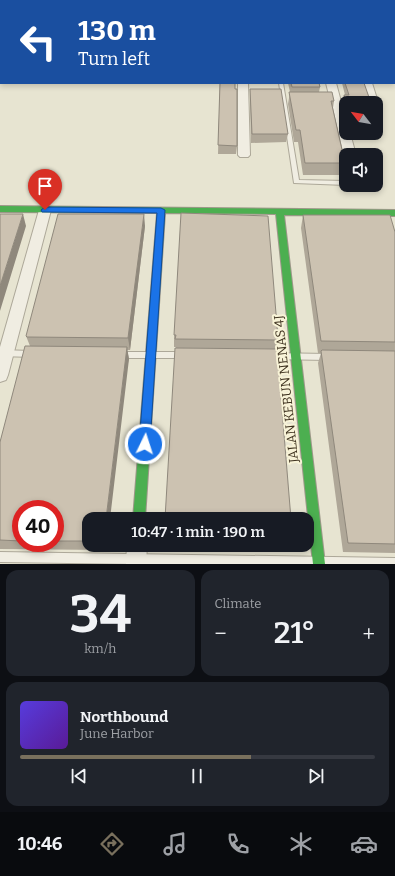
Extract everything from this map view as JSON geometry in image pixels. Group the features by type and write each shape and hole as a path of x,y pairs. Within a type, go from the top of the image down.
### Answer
{"street":[{"path":"243,84 244,155"},
{"path":"331,84 332,100 348,148"},
{"path":"367,84 371,96"},
{"path":"0,209 395,213"},
{"path":"0,375 3,353 45,210"},
{"path":"140,512 161,210"},
{"name":"JALAN KEBUN NENAS 4J","path":"280,212 319,563"}],"lane":[{"path":"281,84 296,182 339,183"},
{"path":"284,100 291,100"},
{"path":"3,353 44,354"},
{"path":"113,355 189,356"},
{"path":"258,356 334,357"},
{"path":"0,557 137,556 319,563 395,563"}],"building":[{"path":"220,84 235,84 235,89 237,89 237,146 218,145"},
{"path":"291,84 319,84 320,87 292,87"},
{"path":"345,84 364,84 369,96 344,96 349,95"},
{"path":"250,89 281,89 288,134 252,134"},
{"path":"289,92 332,92 334,101 331,101 342,148 339,148 339,163 305,163 300,130 296,130"},
{"path":"181,213 268,216 277,340 175,339"},
{"path":"0,214 23,214 0,286"},
{"path":"58,214 144,214 128,338 26,336"},
{"path":"303,215 390,215 395,232 395,342 321,341"},
{"path":"25,346 127,347 107,512 82,512 82,541 64,541 64,500 12,500 12,541 0,540 0,442"},
{"path":"175,348 277,349 290,512 165,512"},
{"path":"322,350 395,351 395,544 348,543"}],"traffic: fast":[{"path":"0,209 395,213"},
{"path":"139,512 161,210"},
{"path":"280,212 319,564"}],"route":[{"path":"45,210 161,210 145,444"}]}
